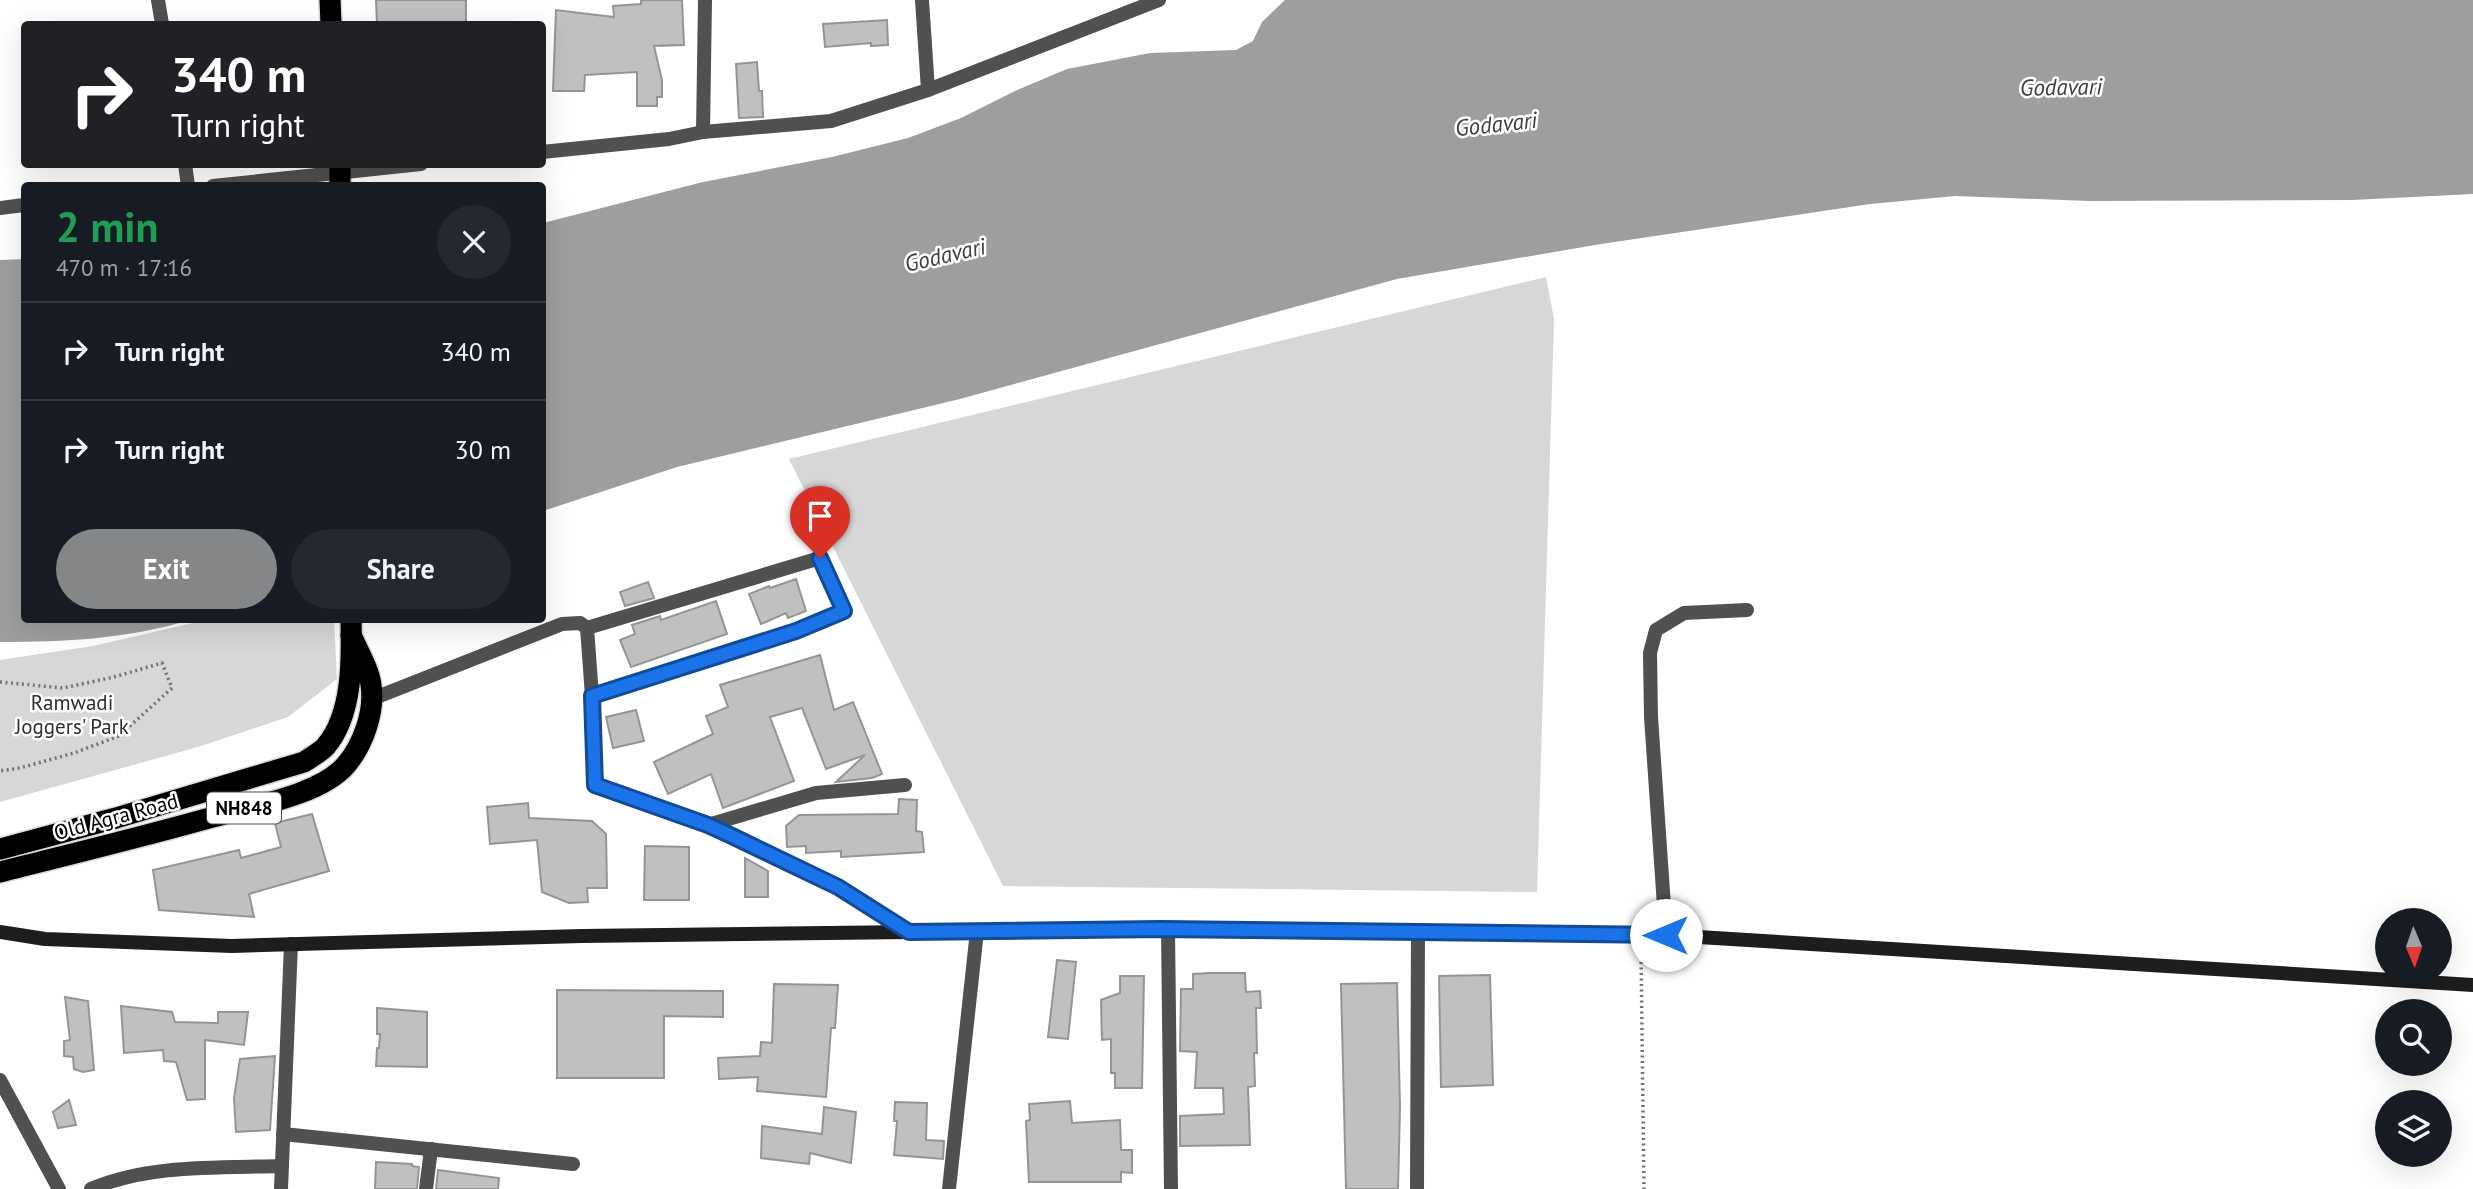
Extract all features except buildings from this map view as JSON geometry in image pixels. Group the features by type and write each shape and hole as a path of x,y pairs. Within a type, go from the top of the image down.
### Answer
{"highway":[{"path":"330,0 331,21"},
{"name":"Old Agra Road","path":"0,872 149,835 296,794 325,782 345,766 357,749 366,728 372,699 371,683 351,627"},
{"name":"Old Agra Road","path":"0,849 116,818 304,762 325,748 339,726 348,687 351,627"}],"main road":[{"path":"0,932 45,939 232,946 582,936 1168,929 1666,935 2473,985"}],"street":[{"path":"158,0 162,21"},
{"path":"703,132 705,0"},
{"path":"922,0 928,90"},
{"path":"546,152 669,139 703,132 831,121 928,90 1159,0"},
{"path":"256,182 389,168"},
{"path":"0,208 21,205"},
{"path":"587,628 820,558 844,611 796,631 592,696"},
{"path":"1666,935 1651,717 1650,653 1656,630 1684,613 1747,610"},
{"path":"372,699 562,624 580,623 587,628"},
{"path":"587,628 595,785 708,825 838,887 909,932"},
{"path":"708,825 816,793 905,785"},
{"path":"1168,929 1171,1189"},
{"path":"949,1189 977,931"},
{"path":"1417,1189 1418,933"},
{"path":"281,1189 291,944"},
{"path":"0,1080 59,1189"},
{"path":"283,1134 573,1164"},
{"path":"426,1189 431,1149"},
{"path":"90,1189 121,1178 188,1169 282,1166"}],"path":[{"path":"0,682 63,688 162,663 172,688 118,736 74,753 0,771"},
{"path":"1640,935 1644,1189"}],"green space":[{"path":"1546,277 1554,319 1537,892 1003,886 789,459"},
{"name":"Ramwadi Joggers' Park","path":"193,623 334,623 337,679 288,717 198,747 0,802 0,660 93,646"}],"water":[{"name":"Godavari","path":"1285,0 2473,0 2473,194 2352,200 2089,201 1955,196 1870,204 1601,244 1397,279 960,399 677,467 546,510 546,222 703,182 832,157 908,138 961,118 1067,69 1150,53 1236,50 1253,41 1262,22"},
{"path":"21,259 21,623 178,623 96,638 0,642 0,260"}],"route":[{"path":"820,558 844,611 796,631 592,696 595,785 732,836 838,887 909,932 1161,929 1666,935"}]}
